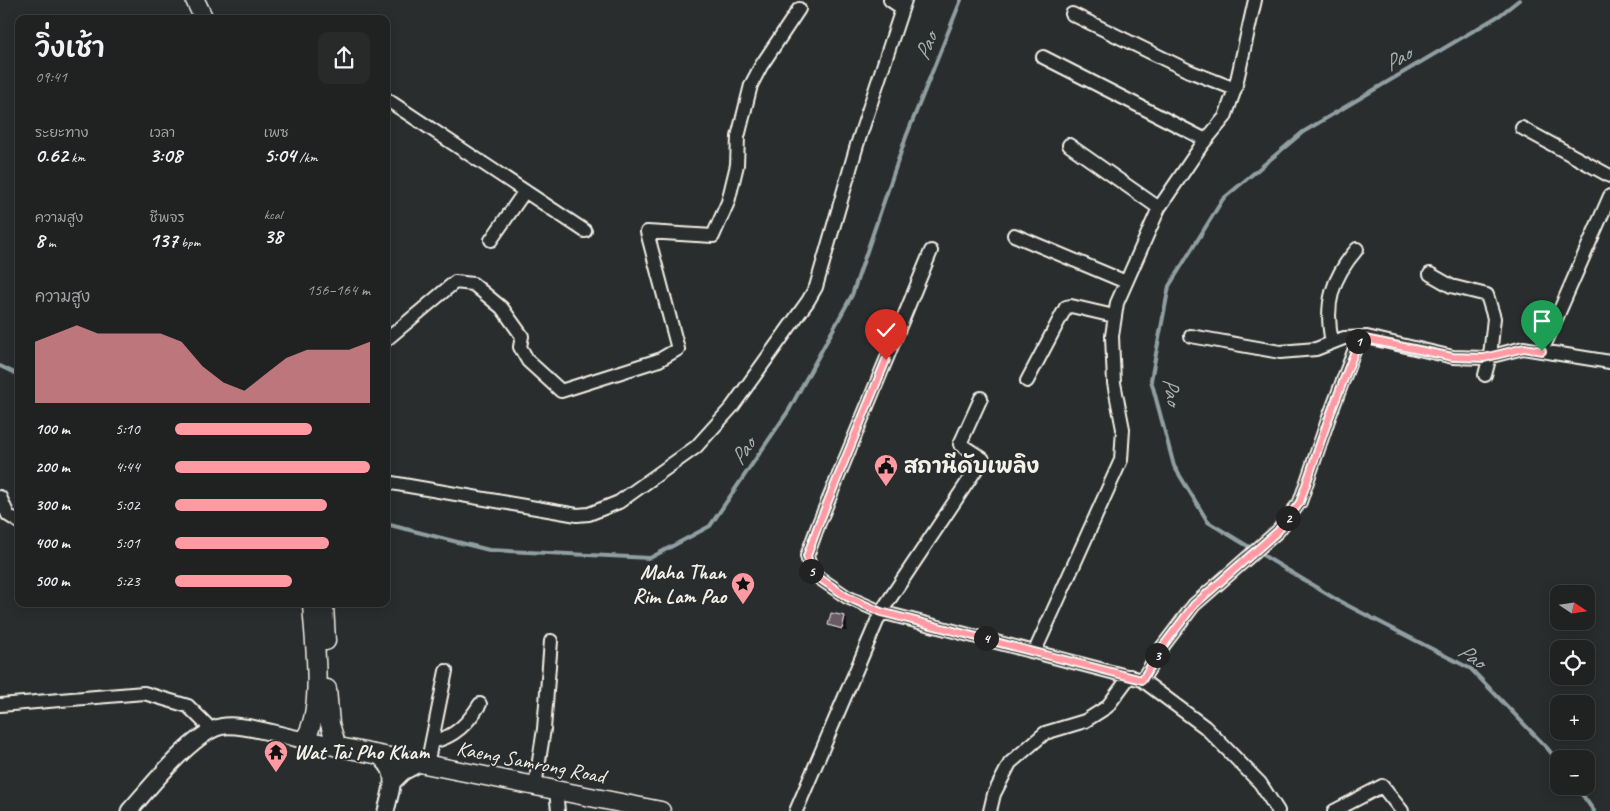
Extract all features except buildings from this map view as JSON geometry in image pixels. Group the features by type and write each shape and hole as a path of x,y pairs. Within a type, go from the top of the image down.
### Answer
{"main road":[{"path":"304,740 310,732 317,708 312,607"},
{"path":"324,607 328,709 332,736 337,747"},
{"name":"Kaeng Samrong Road","path":"304,740 661,811"}],"street":[{"path":"390,483 570,514 589,514 619,502 696,448 732,407 816,287 858,145 904,4 890,0"},
{"path":"1035,650 1121,460 1123,429 1114,383 1114,316 1126,282 1159,208 1206,140 1225,117 1235,89 1255,0"},
{"path":"390,337 455,282 473,284 502,308 522,336 520,347 528,361 561,391 658,360 678,349 647,232 713,236 728,202 737,165 738,137 751,85 761,66 799,9"},
{"path":"1072,14 1189,70 1235,89"},
{"path":"1043,57 1206,140"},
{"path":"390,102 584,231"},
{"path":"1522,128 1610,176"},
{"path":"1069,144 1159,208"},
{"path":"491,240 525,191"},
{"path":"1542,351 1610,196"},
{"path":"1014,235 1126,282"},
{"path":"1332,342 1328,320 1332,292 1343,268 1358,249"},
{"path":"931,251 819,523 807,556 812,573 847,597 881,612 1035,650 1136,678 1205,727 1260,784 1278,811"},
{"path":"1430,274 1451,286 1487,295 1494,318 1490,356 1485,375"},
{"path":"1027,381 1066,307 1071,306 1114,316"},
{"path":"1191,336 1280,352 1316,349 1344,338 1360,338 1453,357 1490,356 1524,348 1610,362"},
{"path":"990,811 994,794 1010,763 1046,734 1085,721 1107,708 1136,678 1194,605 1278,531 1300,502 1328,420 1360,338"},
{"path":"796,811 881,612 984,460 960,444 980,398"},
{"path":"0,497 8,515 15,519"},
{"path":"535,786 544,729 551,640"},
{"path":"393,782 403,772 424,764 432,742 446,671"},
{"path":"0,704 144,693 188,706 211,729"},
{"path":"432,742 453,735 473,716 480,704"},
{"path":"129,811 194,741 211,729 231,725 304,740"},
{"path":"376,754 390,768 393,782 386,811"},
{"path":"1334,811 1382,786 1402,811"},
{"path":"556,790 558,811"}],"waterway":[{"name":"Pao","path":"390,525 489,550 650,558 710,526 789,410 852,295 906,137 961,0"},
{"name":"Pao","path":"1519,0 1500,15 1303,132 1223,199 1169,286 1151,380 1174,466 1208,522 1337,600 1471,669 1550,752"},
{"name":"Pao","path":"0,366 15,373"},
{"name":"Pao","path":"1582,795 1594,811"}],"place":[{"name":"สถานีดับเพลิง","path":"886,487"},
{"name":"Maha Than Rim Lam Pao","path":"743,605"},
{"name":"Wat Tai Pho Kham","path":"276,773"}],"route":[{"path":"886,360 807,556 812,573 847,597 881,612 1035,650 1142,680 1163,646 1194,605 1278,531 1300,502 1328,420 1360,338 1367,337 1453,357 1484,358 1524,348 1542,351"}]}
